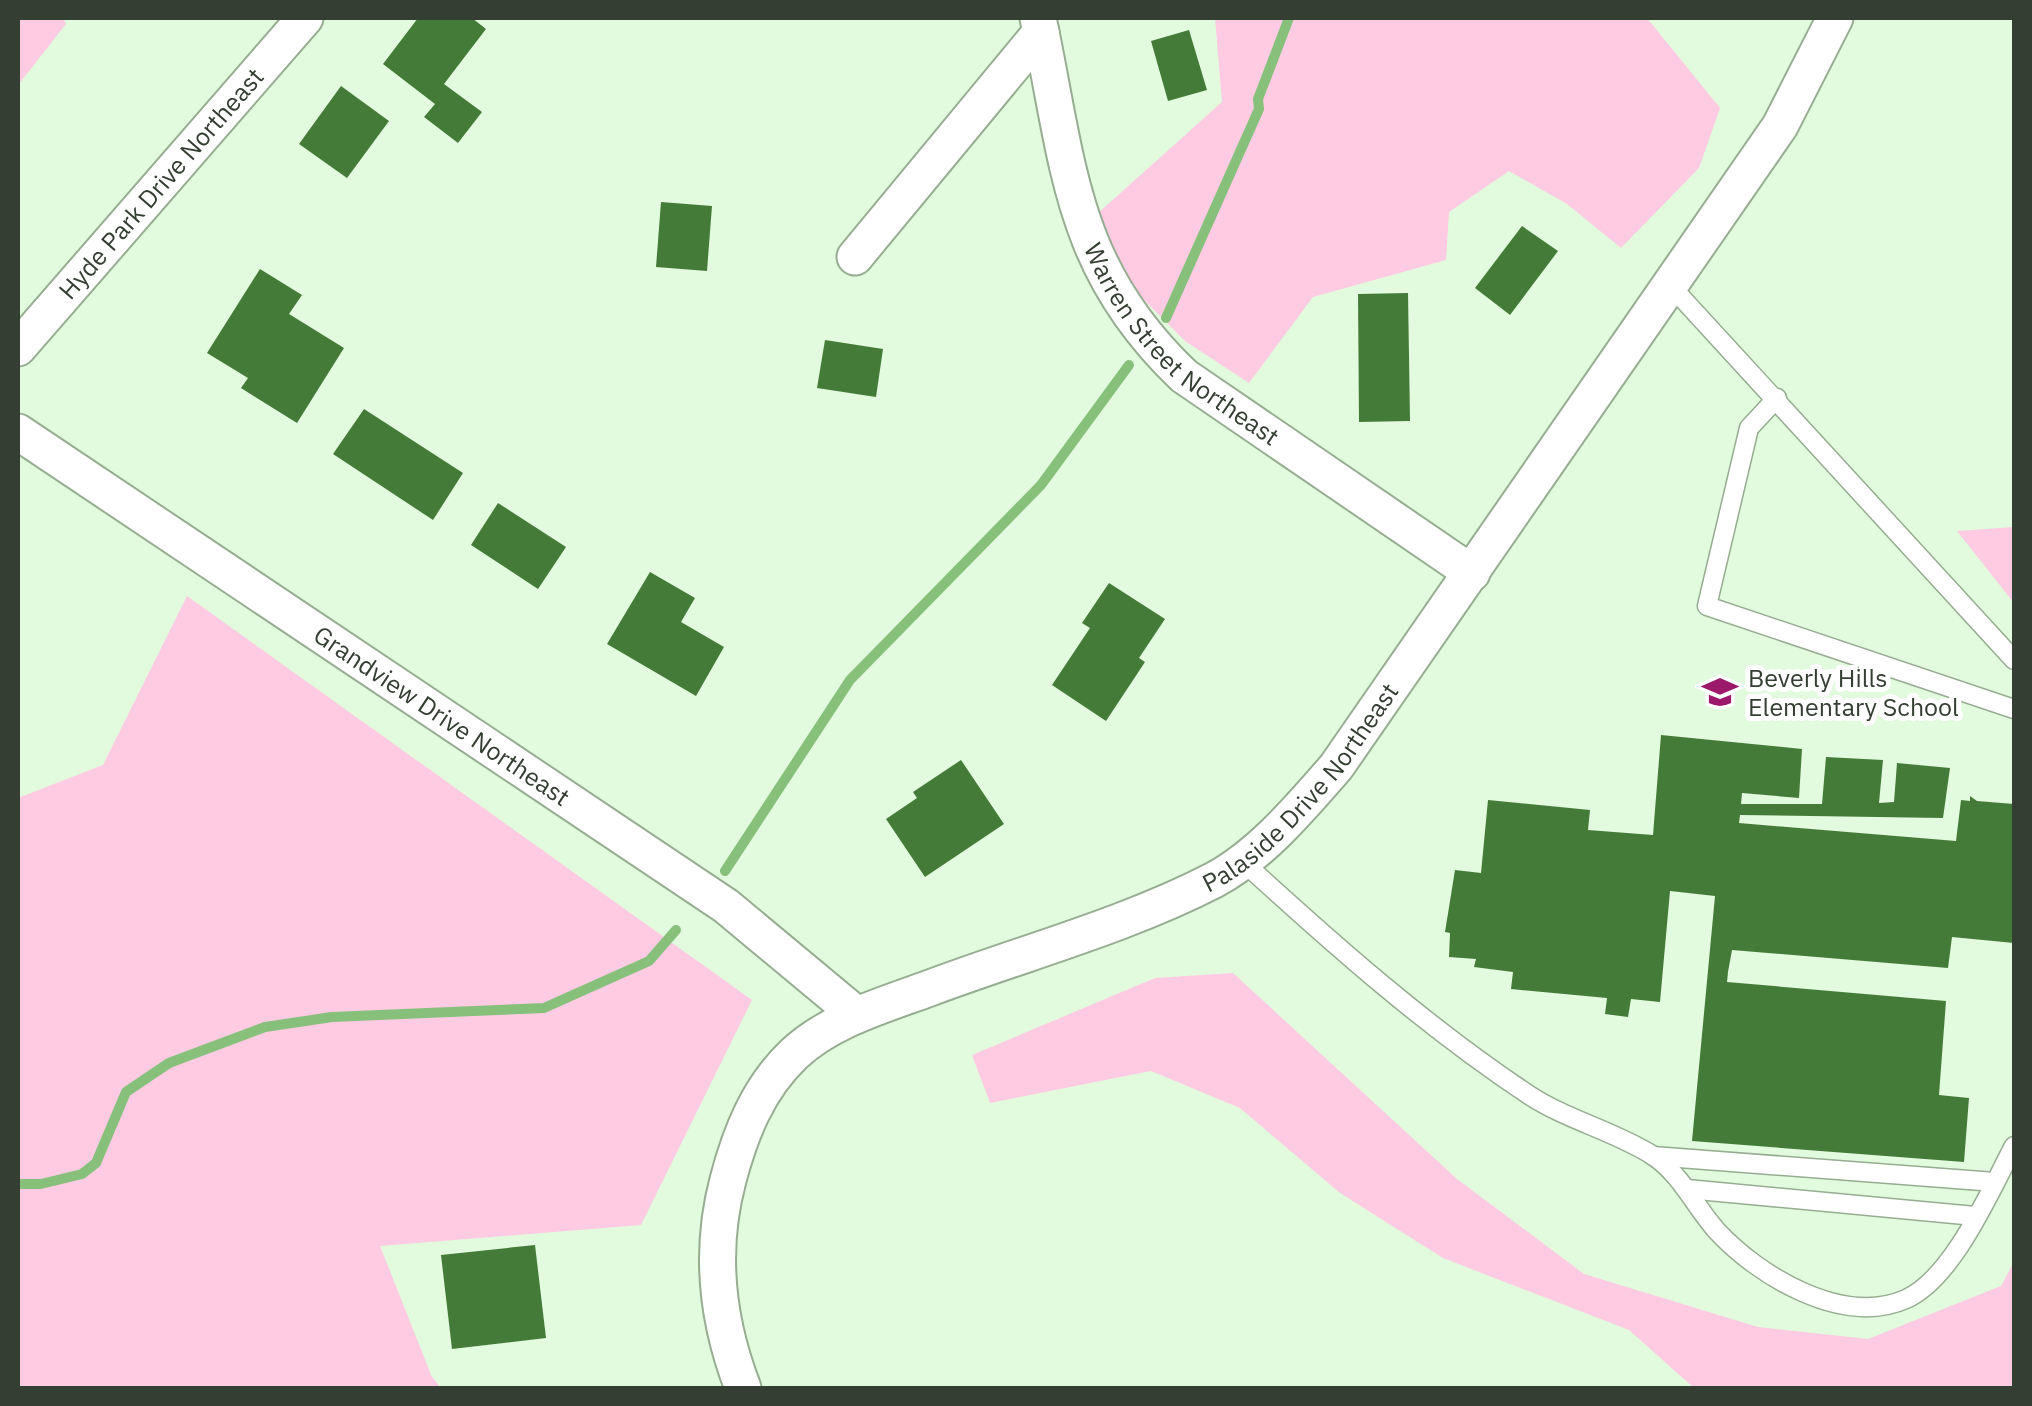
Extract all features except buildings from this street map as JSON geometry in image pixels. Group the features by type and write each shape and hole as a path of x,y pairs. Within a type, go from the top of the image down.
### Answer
{"street":[{"name":"Hyde Park Drive Northeast","path":"18,348 304,18"},
{"name":"Palaside Drive Northeast","path":"743,1388 727,1346 717,1282 720,1210 740,1138 753,1108 792,1055 857,1015 1218,878 1302,806 1336,767 1780,126 1835,18"},
{"path":"854,257 1039,25"},
{"name":"Warren Street Northeast","path":"1039,25 1086,239 1124,310 1149,343 1184,376 1472,572"},
{"name":"Grandview Drive Northeast","path":"18,432 726,906 857,1015"}],"lane":[{"path":"1670,286 2014,660"},
{"path":"1777,398 1749,428 1707,606 2014,710"},
{"path":"1242,860 1339,952 1454,1042 1534,1098 1653,1156 1740,1253 1786,1283 1829,1301 1868,1307 1905,1300 1931,1282 1976,1216 2014,1146"},
{"path":"1653,1156 1995,1182"},
{"path":"1686,1189 1976,1216"}],"shaded area":[{"path":"18,18 63,18 66,24 18,85"},
{"path":"1215,18 1647,18 1720,108 1699,168 1621,248 1567,204 1509,171 1449,212 1446,260 1313,297 1249,383 1185,341 1127,283 1097,214 1222,102"},
{"path":"2014,527 2014,603 1957,531"},
{"path":"187,596 752,1000 641,1225 380,1246 432,1377 441,1388 18,1388 18,798 103,765"},
{"path":"1233,973 1457,1179 1584,1274 1758,1327 1868,1339 2001,1286 2014,1262 2014,1388 1694,1388 1629,1330 1443,1258 1340,1193 1240,1108 1151,1071 990,1103 972,1055 1155,978"}],"waterway":[{"path":"1166,318 1259,109 1258,99 1289,18"},
{"path":"725,871 850,680 1041,485 1129,365"},
{"path":"18,1184 41,1184 82,1174 96,1163 126,1092 169,1063 265,1027 332,1017 544,1008 649,961 676,930"}],"place":[{"name":"Beverly Hills Elementary School","path":"1720,692"}]}
